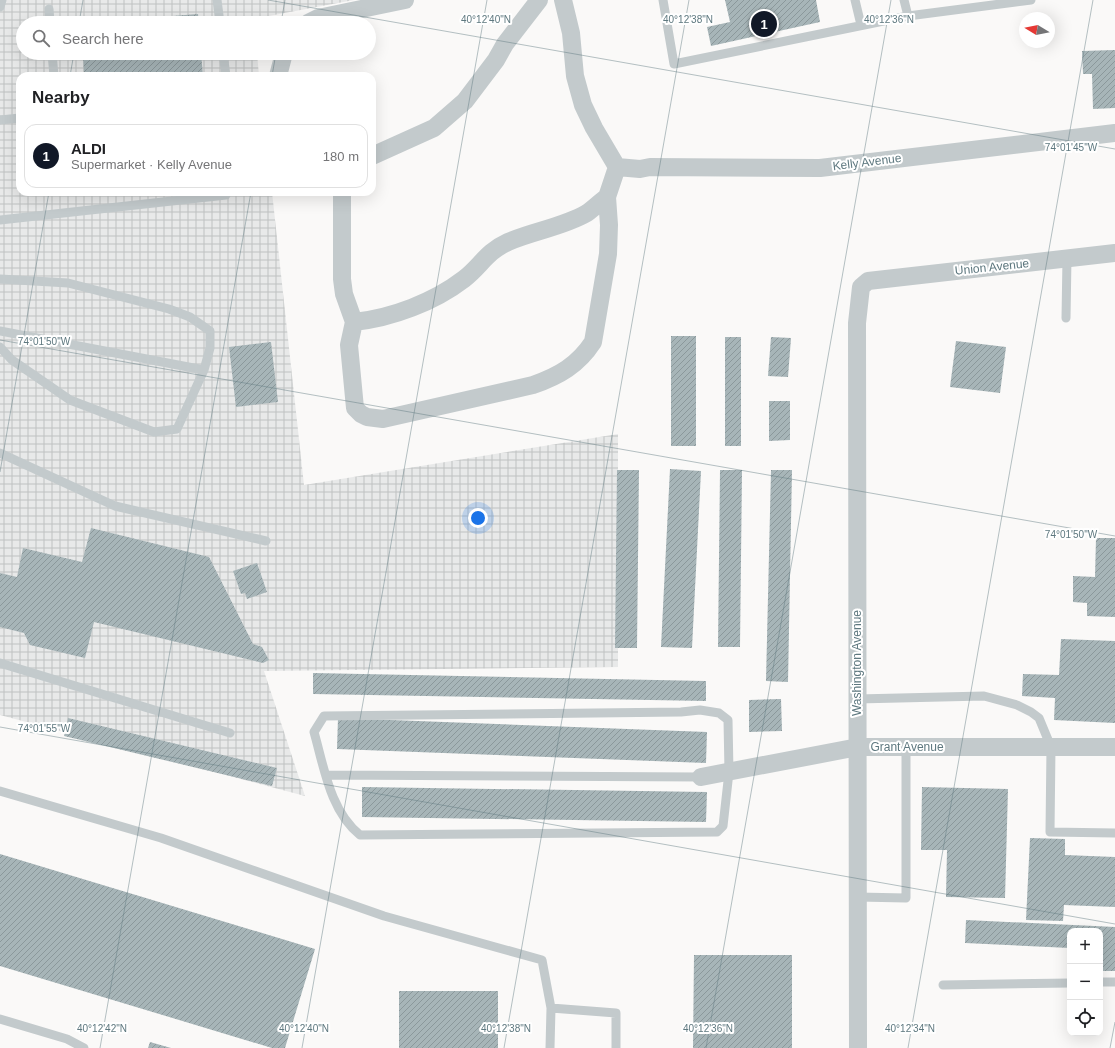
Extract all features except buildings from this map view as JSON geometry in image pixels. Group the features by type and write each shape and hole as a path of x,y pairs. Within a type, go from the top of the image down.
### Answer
{"street":[{"path":"328,16 405,0"},
{"path":"376,154 434,128 465,101 496,60 505,44 539,0"},
{"path":"342,196 342,279 344,294 354,322 349,345 355,408 361,414 367,417 382,419 533,385 553,378 572,368 586,353 593,342 608,254 609,225 607,198 617,167 594,128 583,105 575,76 571,33 563,0"},
{"path":"279,72 282,60"},
{"name":"Kelly Avenue","path":"617,167 640,169 650,167 820,168 1115,133"},
{"path":"354,322 370,320 411,307 433,298 465,279 494,250 508,242 571,220 588,212 607,198"},
{"name":"Union Avenue","path":"868,281 1115,253"},
{"name":"Washington Avenue","path":"858,1048 857,323 861,287 868,281"},
{"name":"Grant Avenue","path":"702,777 858,747 1115,747"}],"lane":[{"path":"0,7 2,0"},
{"path":"217,0 219,16"},
{"path":"663,0 674,64 908,16 1031,0"},
{"path":"855,0 861,26"},
{"path":"904,0 908,16"},
{"path":"49,9 50,16"},
{"path":"53,60 54,72"},
{"path":"224,60 225,72"},
{"path":"0,120 16,118"},
{"path":"0,220 217,196"},
{"path":"1066,318 1067,258"},
{"path":"0,279 68,283 169,309 190,317 210,331 210,348 204,370 177,429 154,432 70,400 12,360 0,347"},
{"path":"0,331 204,370"},
{"path":"0,453 115,506 266,541"},
{"path":"0,663 230,733"},
{"path":"857,699 984,696 1017,705 1031,712 1039,718 1051,747 1050,832 1115,833"},
{"path":"700,710 719,713 728,720 729,772 723,826 716,832 360,835 350,828 334,802 326,775 314,732 324,716 681,712 700,710"},
{"path":"858,897 906,898 906,747"},
{"path":"326,775 702,777"},
{"path":"0,791 161,838 384,916 542,960 551,1008 550,1048"},
{"path":"943,985 1067,982"},
{"path":"1103,982 1115,982"},
{"path":"551,1008 616,1013 616,1048"},
{"path":"0,1019 67,1039 84,1048"}],"shaded area":[{"path":"0,0 354,0 269,16 16,16 16,60 258,60 259,72 16,72 16,196 272,196 304,485 618,434 618,667 264,671 305,796 0,715"}],"place":[{"name":"ALDI","path":"764,24"}]}
